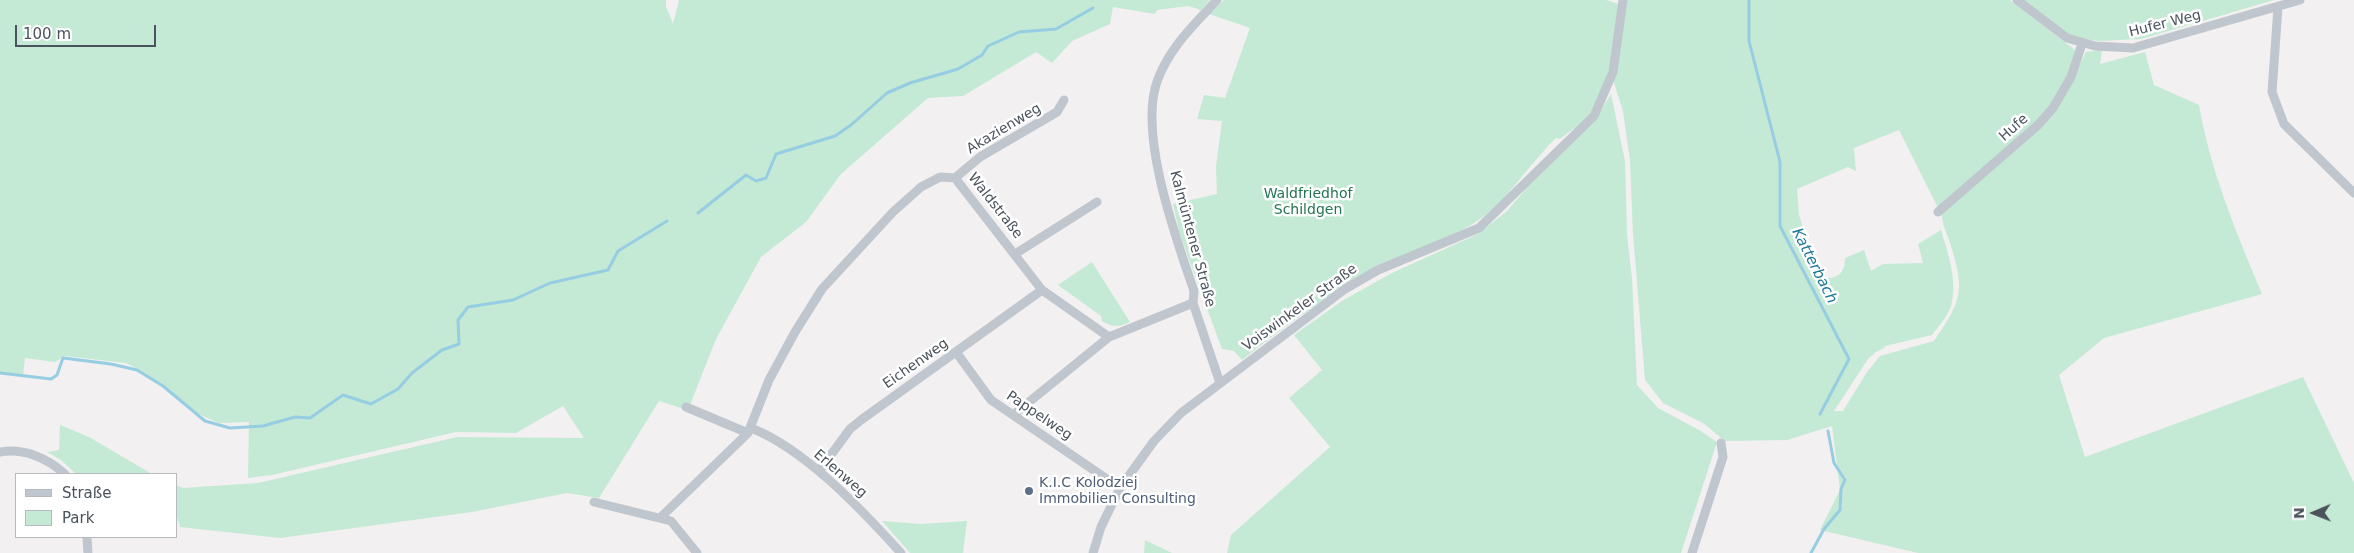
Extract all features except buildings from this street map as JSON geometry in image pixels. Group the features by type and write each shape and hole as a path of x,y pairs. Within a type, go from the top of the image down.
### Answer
{"street":[{"name":"Kalmüntener Straße","path":"1217,0 1173,50 1158,80 1152,104 1153,135 1176,236 1194,291 1193,303 1220,383"},
{"name":"Voiswinkeler Straße","path":"1093,553 1101,527 1120,488 1154,440 1171,422 1345,289 1378,270 1479,228 1511,199 1594,116 1613,72 1623,0"},
{"name":"Hufer Weg","path":"2017,0 2067,38 2082,44 2108,48 2145,46 2300,0"},
{"path":"2278,7 2272,92 2284,124 2354,193"},
{"name":"Hufe","path":"1938,212 2038,125 2053,108 2071,77 2082,44"},
{"name":"Akazienweg","path":"955,178 980,156 1057,112 1064,100"},
{"name":"Waldstraße","path":"661,517 750,430 769,380 794,332 822,289 892,212 921,187 940,177 955,178 1042,290 1109,337"},
{"path":"1015,254 1097,202"},
{"name":"Eichenweg","path":"819,471 850,429 1042,290"},
{"path":"1013,415 1109,337 1193,303"},
{"name":"Pappelweg","path":"956,352 991,400 1120,488"},
{"path":"686,407 750,430"},
{"name":"Erlenweg","path":"750,430 769,434 819,471 873,522 901,553"},
{"path":"1692,553 1724,457 1722,443"},
{"path":"0,452 15,451 40,457 56,465 64,473"},
{"path":"594,502 671,521 697,553"},
{"path":"87,538 88,553"}],"green space":[{"path":"0,0 666,0 666,6 673,24 679,0 1210,0 1201,10 1188,6 1157,10 1155,14 1113,7 1110,24 1072,41 1052,63 1036,52 963,96 928,98 841,174 806,222 761,257 716,339 688,410 659,401 599,498 567,493 472,512 280,538 180,527 178,520 178,486 183,488 258,483 457,437 584,438 563,406 516,433 456,432 272,475 248,478 249,422 219,423 199,414 145,373 126,363 65,356 55,362 25,358 23,376 0,374"},
{"name":"Waldfriedhof Schildgen","path":"1224,0 1606,0 1619,4 1610,72 1595,109 1578,126 1560,139 1556,138 1506,196 1471,225 1388,263 1349,284 1294,320 1242,360 1234,351 1222,349 1180,235 1173,204 1217,194 1216,167 1222,121 1197,119 1204,95 1225,98 1250,28 1209,14"},
{"path":"1625,0 2010,0 2075,50 2074,65 2068,81 2046,111 2018,139 1938,208 1899,130 1854,148 1856,171 1848,167 1797,189 1799,215 1818,277 1829,278 1838,275 1843,269 1845,258 1864,250 1871,271 1883,264 1923,263 1918,244 1941,230 1953,277 1953,296 1950,310 1932,335 1881,347 1886,347 1868,359 1834,411 1843,411 1867,372 1880,356 1934,341 1950,316 1958,297 1959,287 1956,262 1944,225 1942,212 2044,122 2062,99 2086,52 2102,50 2100,64 2145,52 2154,85 2199,105 2217,178 2262,294 2104,338 2059,375 2085,457 2303,377 2354,483 2354,553 1918,553 1820,530 1840,490 1832,426 1787,440 1725,441 1703,423 1663,403 1645,380 1633,234 1630,160 1623,111 1613,80"},
{"path":"2023,0 2274,0 2141,39 2098,41 2073,38"},
{"path":"1611,94 1625,161 1627,235 1632,278 1637,385 1658,408 1717,442 1681,553 1227,553 1231,535 1330,447 1289,398 1322,370 1294,335 1342,301 1392,273 1478,234 1507,211 1553,157 1593,123"},
{"path":"1092,262 1130,322 1116,326 1109,325 1102,321 1101,316 1058,285"},
{"path":"60,425 89,437 150,473 75,473 61,460 47,452 59,450"},
{"path":"882,521 921,524 967,521 963,553 910,553"},
{"path":"1145,540 1172,553 1144,553"}],"waterway":[{"name":"Katterbach","path":"1749,0 1749,41 1780,162 1780,226 1849,359 1820,414"},
{"path":"698,213 746,175 756,181 766,178 776,154 835,136 851,125 887,93 910,83 958,69 982,55 988,46 1019,32 1056,29 1093,8"},
{"path":"0,373 51,379 57,375 63,358 111,364 137,370 163,386 205,421 230,428 263,426 295,417 310,418 343,395 371,404 398,389 412,373 442,350 459,344 458,320 468,307 513,300 550,283 608,270 618,251 667,221"},
{"name":"Katterbach","path":"1811,553 1824,529 1840,510 1841,489 1845,480 1834,463 1828,431"}],"place":[{"name":"K.I.C Kolodziej Immobilien Consulting","path":"1029,491"}]}
